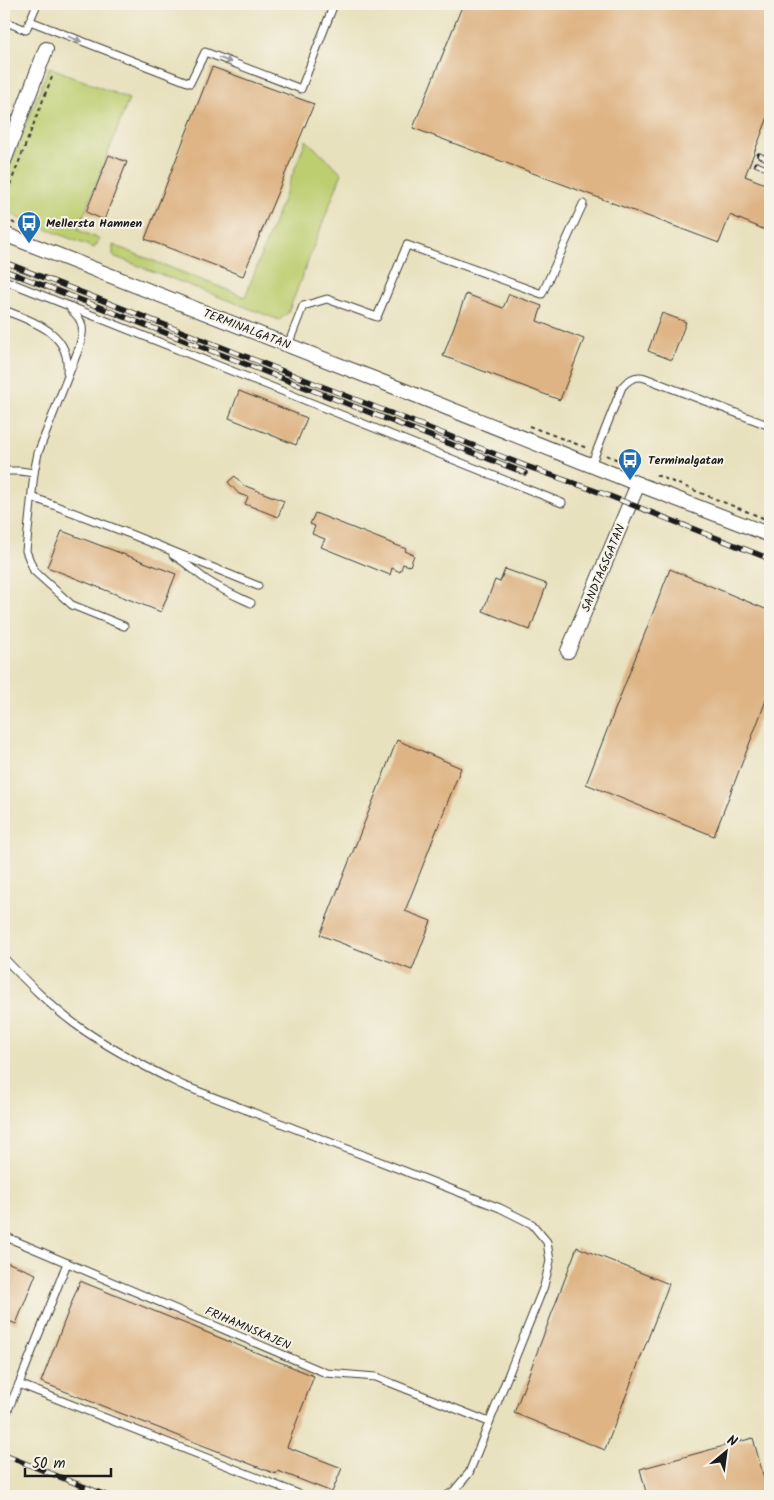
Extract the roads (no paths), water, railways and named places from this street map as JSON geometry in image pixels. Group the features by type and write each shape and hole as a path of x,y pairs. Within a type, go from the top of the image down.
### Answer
{"street":[{"path":"4,160 9,131 46,49"},
{"name":"TERMINALGATAN","path":"4,234 770,535"},
{"name":"SANDTAGSGATAN","path":"568,651 638,484"}],"lane":[{"path":"4,22 26,30 37,4"},
{"path":"30,21 190,83 205,52 301,89 334,4"},
{"path":"288,345 303,306 327,299 377,317 407,246 542,294 583,204"},
{"path":"4,280 562,503"},
{"path":"67,306 78,316 82,324 82,335 38,453 34,473 26,551 34,571 72,605 124,626"},
{"path":"4,310 41,325 55,335 63,349 68,364 66,377"},
{"path":"591,465 622,386 637,377 645,378 770,426"},
{"path":"4,471 34,473"},
{"path":"32,497 258,586"},
{"path":"130,534 178,558 206,580 226,592 251,602"},
{"path":"4,958 40,994 74,1023 138,1064 182,1085 500,1208 532,1224 547,1242 550,1261 544,1286 469,1473 454,1491 446,1496"},
{"name":"FRIHAMNSKAJEN","path":"4,1236 326,1373 376,1377 489,1422"},
{"path":"4,1419 67,1263"},
{"path":"19,1384 304,1496"}],"railway":[{"path":"759,155 770,160"},
{"path":"756,164 770,170"},
{"path":"4,262 770,559"},
{"path":"4,270 525,473"},
{"path":"4,1455 108,1496"}],"place":[{"name":"Mellersta Hamnen","path":"29,244"},
{"name":"Terminalgatan","path":"630,481"}]}
